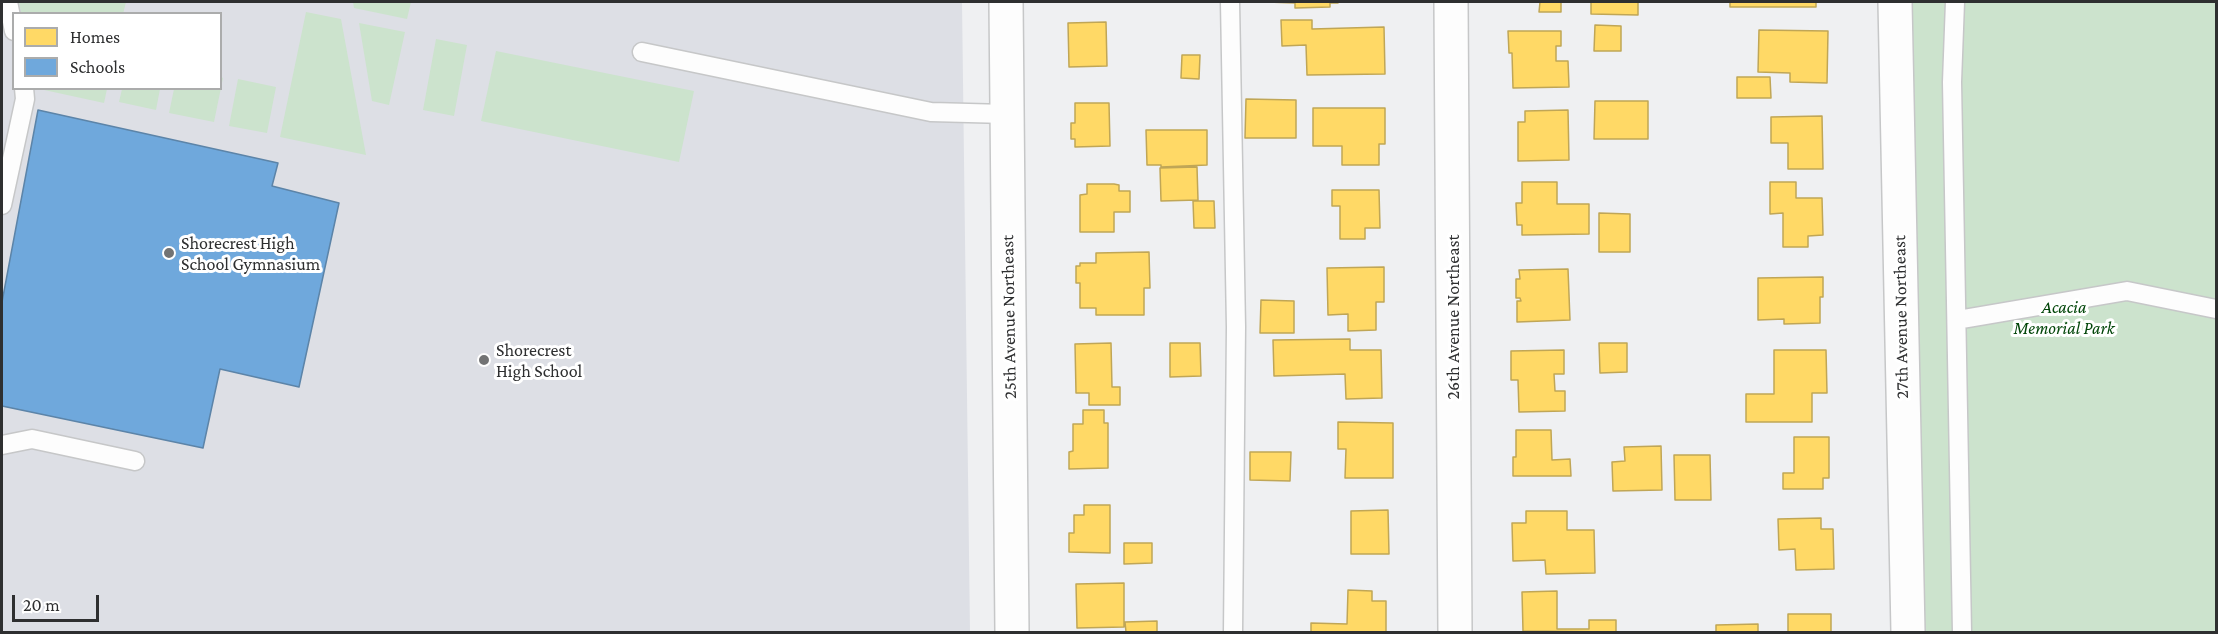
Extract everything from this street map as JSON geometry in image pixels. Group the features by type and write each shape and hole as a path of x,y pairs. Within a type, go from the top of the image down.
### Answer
{"street":[{"name":"25th Avenue Northeast","path":"1005,2 1012,633"},
{"name":"26th Avenue Northeast","path":"1451,2 1455,633"},
{"name":"27th Avenue Northeast","path":"1895,2 1908,633"}],"lane":[{"path":"8,2 12,21"},
{"path":"1230,2 1236,327 1233,633"},
{"path":"1955,2 1952,82 1962,633"},
{"path":"642,52 932,112 1006,114"},
{"path":"2,206 25,99 24,90"},
{"path":"1957,320 2127,291 2217,309"},
{"path":"2,445 32,439 135,461"}],"shaded area":[{"name":"Shorecrest High School","path":"2,2 962,2 970,632 2,632"}],"green space":[{"path":"19,2 126,2 124,12 21,12"},
{"path":"353,2 411,2 407,19 354,8"},
{"name":"Acacia Memorial Park","path":"1911,2 2216,2 2216,632 1911,632"},
{"path":"306,12 341,19 366,155 280,137"},
{"path":"359,23 405,32 389,105 372,101"},
{"path":"436,39 467,45 454,116 423,110"},
{"path":"496,51 694,91 679,162 481,121"},
{"path":"238,79 276,87 267,133 229,126"},
{"path":"44,90 107,90 104,103"},
{"path":"122,90 160,90 156,110 119,102"},
{"path":"174,90 221,90 214,122 169,113"}],"building: Homes":[{"path":"1267,2 1338,3 1330,3 1330,7 1295,8 1295,3"},
{"path":"1540,2 1561,2 1561,12 1539,12"},
{"path":"1591,2 1638,2 1638,15 1591,14"},
{"path":"1730,2 1816,2 1816,7 1730,7"},
{"path":"1281,20 1312,20 1312,29 1384,27 1385,74 1307,75 1306,45 1282,46"},
{"path":"1106,22 1107,66 1069,67 1068,23"},
{"path":"1595,25 1621,26 1621,51 1594,51"},
{"path":"1759,30 1828,31 1827,83 1790,82 1790,73 1758,72"},
{"path":"1508,31 1561,31 1561,46 1556,46 1556,61 1568,61 1569,87 1513,88 1512,53 1509,53"},
{"path":"1182,55 1200,55 1199,79 1181,78"},
{"path":"1737,77 1770,77 1771,98 1737,98"},
{"path":"1246,99 1296,100 1296,138 1245,138"},
{"path":"1595,101 1648,101 1648,139 1594,139"},
{"path":"1075,103 1109,103 1110,146 1075,147 1075,139 1071,139 1071,123 1075,123"},
{"path":"1313,108 1385,108 1385,144 1379,144 1379,165 1342,165 1342,146 1313,146"},
{"path":"1568,110 1569,160 1518,161 1518,122 1525,122 1525,111"},
{"path":"1822,116 1823,169 1788,169 1788,143 1771,143 1771,117"},
{"path":"1146,130 1207,130 1207,165 1161,167 1161,165 1147,165"},
{"path":"1197,167 1198,200 1161,201 1160,168"},
{"path":"1522,182 1557,182 1557,204 1589,204 1589,234 1522,235 1522,225 1517,225 1516,203 1522,203"},
{"path":"1770,182 1796,182 1796,198 1822,198 1823,235 1808,236 1808,247 1783,247 1783,213 1770,214"},
{"path":"1087,184 1114,184 1119,185 1119,191 1130,191 1130,212 1114,212 1114,232 1080,232 1080,195 1087,194"},
{"path":"1332,190 1379,190 1380,228 1365,228 1365,239 1340,239 1340,206 1332,206"},
{"path":"1193,201 1214,201 1215,228 1194,228"},
{"path":"1599,213 1630,214 1630,252 1599,252"},
{"path":"1149,252 1150,288 1144,288 1144,315 1096,315 1096,308 1080,308 1080,283 1076,283 1076,266 1080,266 1080,263 1096,263 1096,253"},
{"path":"1384,267 1384,302 1376,302 1376,330 1348,331 1348,314 1328,315 1327,268"},
{"path":"1568,269 1570,320 1517,322 1517,301 1521,301 1520,298 1516,298 1516,279 1520,279 1519,270"},
{"path":"1823,277 1820,323 1784,324 1784,319 1758,320 1758,278"},
{"path":"1261,300 1294,301 1294,333 1260,333"},
{"path":"1350,339 1350,350 1381,350 1382,398 1346,399 1345,374 1274,376 1273,340"},
{"path":"1111,343 1112,387 1120,387 1120,405 1089,405 1089,393 1076,393 1075,344"},
{"path":"1170,343 1200,343 1201,376 1170,377"},
{"path":"1599,343 1627,343 1627,372 1600,373"},
{"path":"1564,350 1564,374 1554,374 1555,391 1565,391 1565,411 1519,412 1518,380 1511,380 1511,351"},
{"path":"1774,350 1826,350 1827,393 1812,393 1812,422 1746,422 1746,394 1774,394"},
{"path":"1083,410 1104,410 1104,423 1108,423 1108,468 1069,469 1069,452 1073,451 1073,424 1083,424"},
{"path":"1338,422 1393,423 1393,478 1345,478 1346,449 1338,449"},
{"path":"1516,430 1551,430 1552,460 1570,459 1571,476 1513,476"},
{"path":"1794,437 1829,437 1829,478 1823,478 1823,489 1783,489 1783,473 1794,473"},
{"path":"1661,446 1662,490 1613,491 1612,462 1625,461 1624,447"},
{"path":"1250,452 1291,452 1290,481 1250,480"},
{"path":"1674,455 1710,455 1711,500 1675,500"},
{"path":"1084,505 1110,505 1110,553 1069,552 1069,533 1074,533 1074,515 1084,515"},
{"path":"1388,510 1389,554 1351,554 1351,511"},
{"path":"1526,511 1567,511 1567,530 1594,530 1595,573 1546,574 1545,560 1513,561 1512,523 1526,523"},
{"path":"1821,518 1821,529 1833,529 1834,569 1796,570 1795,549 1779,550 1778,519"},
{"path":"1124,543 1152,543 1152,563 1124,564"},
{"path":"1124,583 1124,627 1077,628 1076,584"},
{"path":"1348,590 1372,591 1372,601 1386,601 1386,632 1311,632 1311,623 1347,624"},
{"path":"1557,591 1557,629 1589,629 1589,620 1616,620 1616,632 1523,631 1522,592"},
{"path":"1788,614 1831,614 1831,632 1788,632"},
{"path":"1157,621 1157,632 1126,632 1125,622"},
{"path":"1758,624 1758,632 1716,632 1716,625"}],"building: Schools":[{"name":"Shorecrest High School Gymnasium","path":"38,110 278,163 272,186 339,203 299,387 220,369 203,448 2,406 2,302"}],"place":[{"name":"Shorecrest High School Gymnasium","path":"169,253"},
{"name":"Shorecrest High School","path":"484,360"}]}
